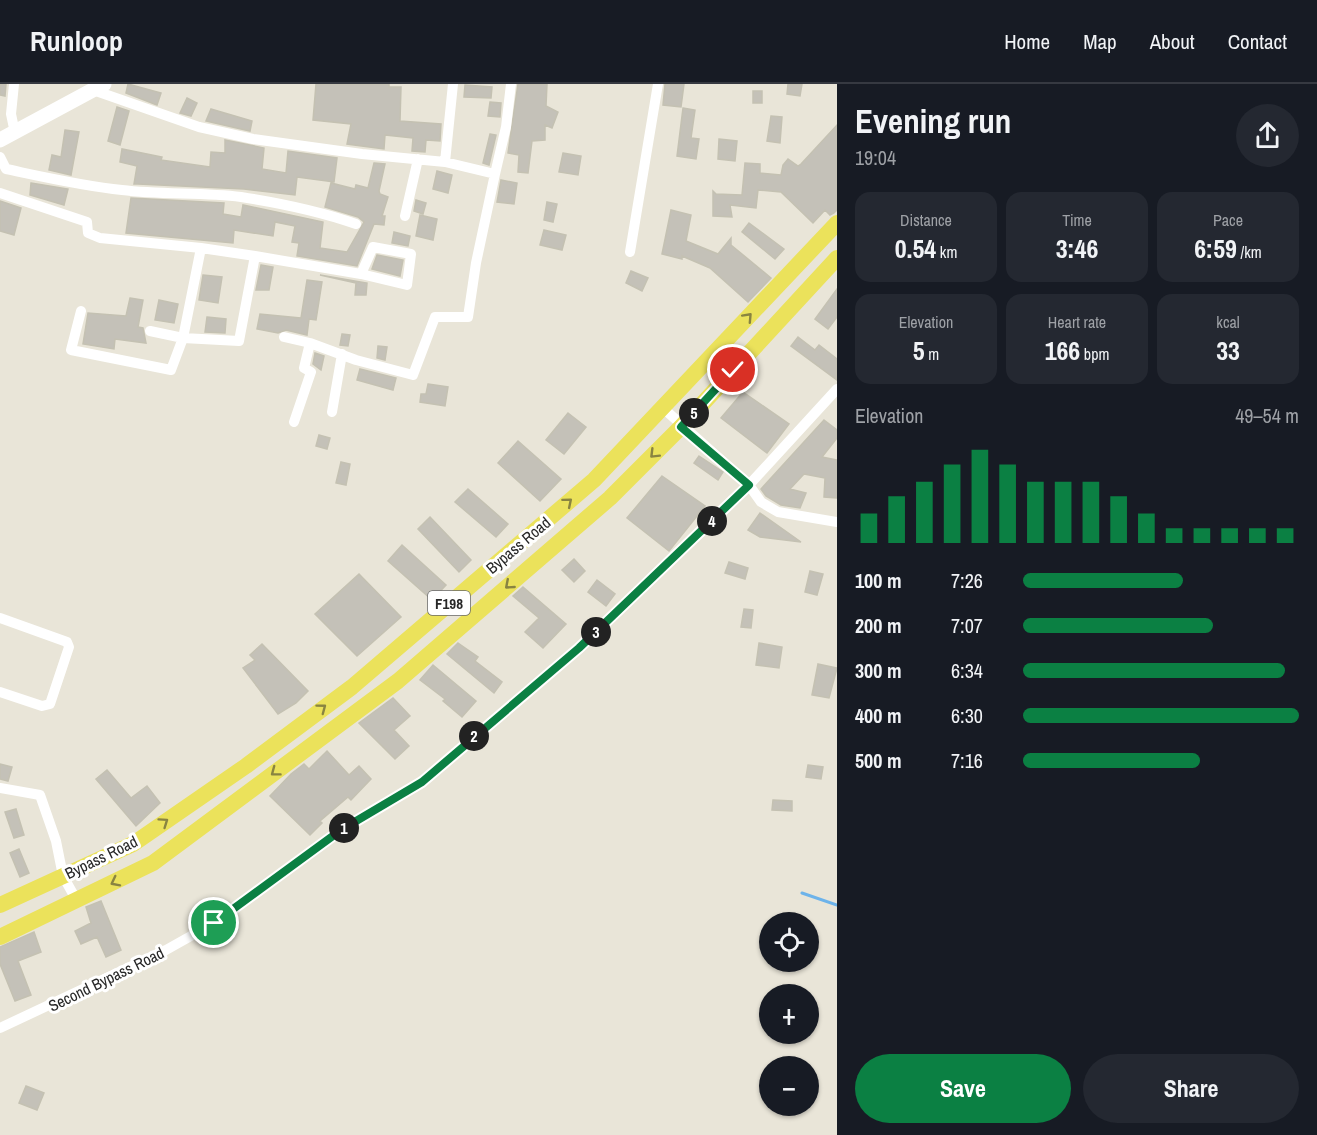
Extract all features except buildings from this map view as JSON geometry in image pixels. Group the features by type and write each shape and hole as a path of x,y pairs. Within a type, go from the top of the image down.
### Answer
{"main road":[{"path":"0,140 98,87"},
{"name":"Bypass Road","path":"0,905 133,844 246,766 379,663 594,480 837,223"},
{"name":"Bypass Road","path":"0,937 153,863 398,681 610,498 681,427 837,258"},
{"path":"594,480 610,498"},
{"path":"379,663 398,681"}],"street":[{"path":"14,84 11,114 15,133"},
{"path":"445,162 453,84"},
{"path":"284,337 413,375 435,317 468,317 476,263 506,127 511,84"},
{"path":"630,252 658,84"},
{"path":"98,87 199,128 253,139 445,162 495,174"},
{"path":"0,157 6,169 63,181 124,191 239,197 298,210 310,209 356,224"},
{"path":"405,216 418,159"},
{"path":"0,193 87,222 88,233 100,238 255,256 361,274 407,285 411,254 373,247 361,274"},
{"path":"81,311 71,350 171,370 183,338 201,248"},
{"path":"150,331 183,338 239,341 255,256"},
{"path":"294,422 311,372 304,368 310,343"},
{"path":"332,412 342,354"},
{"name":"Second Bypass Road","path":"0,1028 166,950 214,923 341,830 422,782 579,648 749,485 837,389"},
{"path":"663,408 681,427 749,485 761,502 778,512 837,522"},
{"path":"0,618 67,642 69,647 50,704 42,706 0,692"},
{"path":"0,788 40,795 56,841 63,876 77,901"}],"waterway":[{"path":"802,893 837,905"}],"route":[{"path":"214,923 341,830 422,782 579,648 749,485 681,427 733,370"}]}
